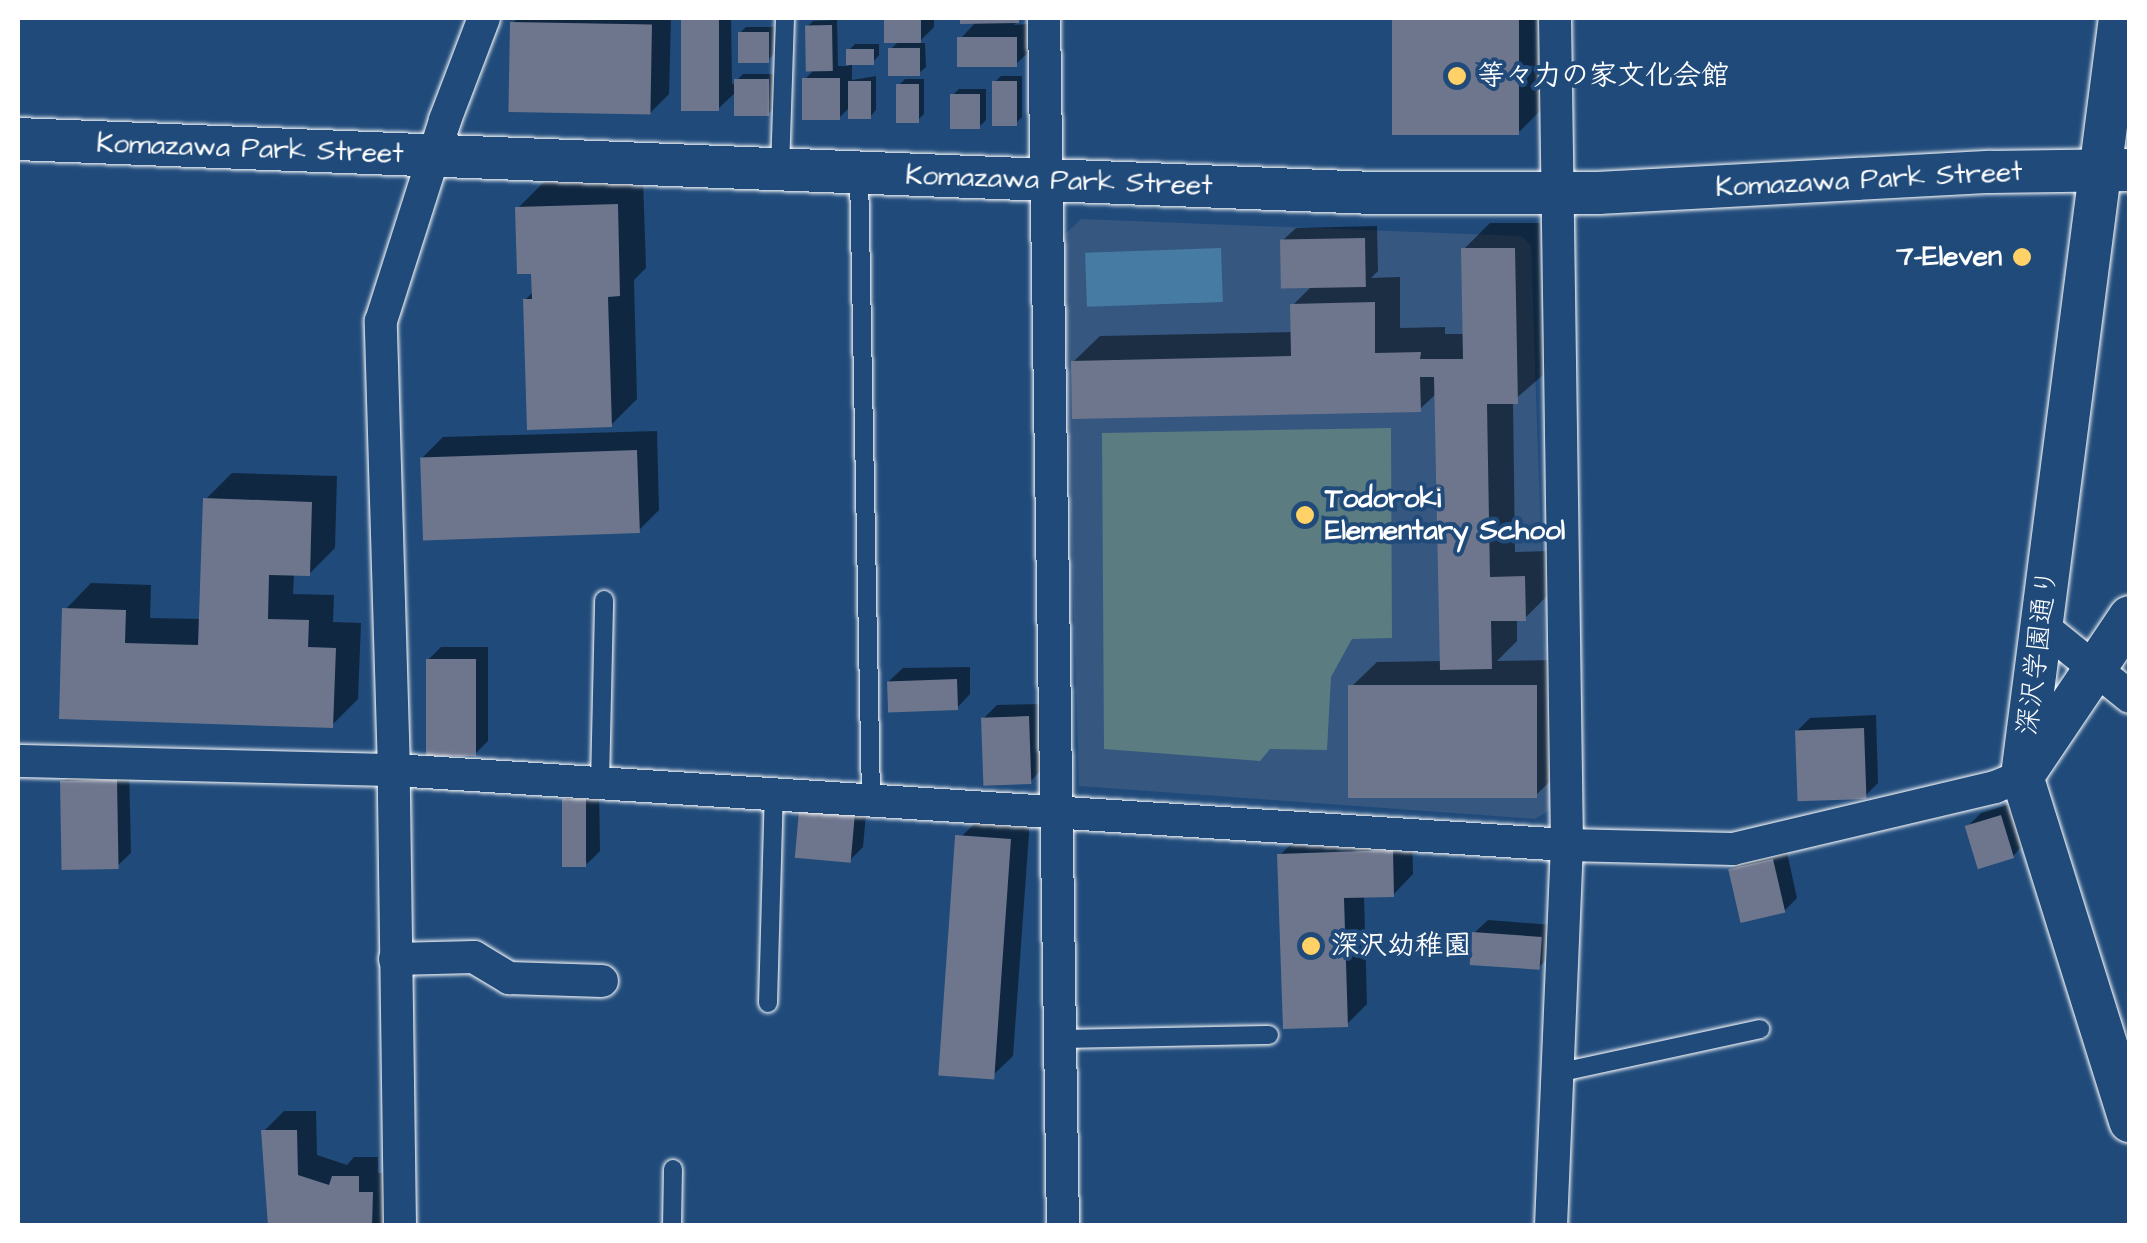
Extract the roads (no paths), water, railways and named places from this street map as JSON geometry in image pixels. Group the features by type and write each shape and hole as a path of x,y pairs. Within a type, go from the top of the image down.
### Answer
{"street":[{"path":"400,1226 394,770 381,321 484,18"},
{"path":"1044,18 1063,1226"},
{"path":"1551,1226 1566,845 1556,18"},
{"name":"深沢学園通り","path":"2120,18 2115,170 2022,776 2130,1122"},
{"name":"Komazawa Park Street","path":"18,139 1372,193 1559,193 2115,170"},
{"path":"18,761 394,770 1566,845 1734,849 1995,787 2022,776 2130,617"},
{"path":"2042,626 2094,672 2130,696"},
{"path":"395,959 474,957 509,978 602,981"}],"lane":[{"path":"780,170 785,18"},
{"path":"859,173 871,800"},
{"path":"600,783 604,600"},
{"path":"768,1003 774,794"},
{"path":"1558,1073 1760,1029"},
{"path":"1059,1040 1268,1034"},
{"path":"672,1226 673,1168"}],"place":[{"name":"等々力の家文化会館","path":"1457,76"},
{"name":"7-Eleven","path":"2022,257"},
{"name":"Todoroki Elementary School","path":"1305,515"},
{"name":"深沢幼稚園","path":"1311,946"}]}
